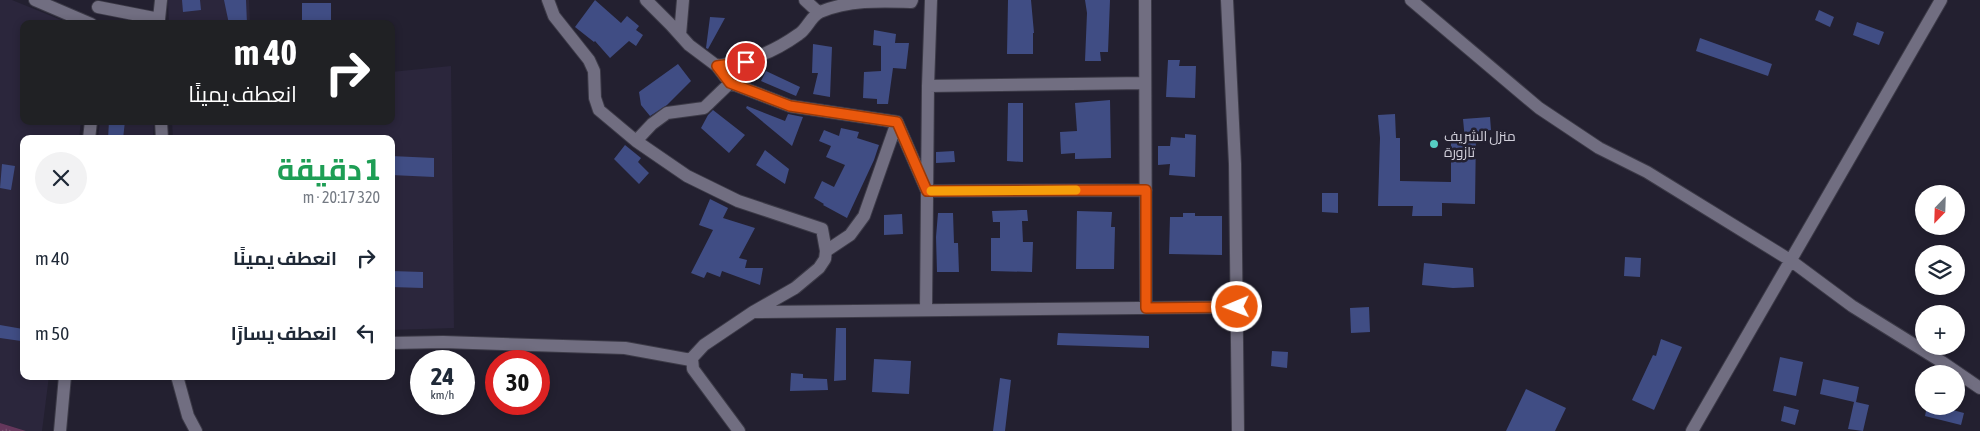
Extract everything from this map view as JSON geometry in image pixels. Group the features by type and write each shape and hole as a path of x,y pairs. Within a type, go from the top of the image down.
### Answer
{"street":[{"path":"35,0 82,20"},
{"path":"159,20 161,0"},
{"path":"548,0 554,16 589,60 594,71 595,98 599,110 636,141 687,176 738,201 822,229 826,251 819,268 795,288 753,312 704,346 694,354 691,360 693,369 739,431"},
{"path":"646,0 689,45 717,66 730,83 790,106 897,122"},
{"path":"680,35 683,0"},
{"path":"805,0 818,12"},
{"path":"717,66 746,62 779,46 800,33 818,12 857,0 911,1"},
{"path":"926,310 928,86 931,0"},
{"path":"1146,0 1146,308"},
{"path":"1227,0 1235,164 1238,431"},
{"path":"1411,0 1540,108 1599,148 1647,172 1790,260 1852,306 1980,388"},
{"path":"1693,430 1941,0"},
{"path":"98,20 98,3 156,20"},
{"path":"636,141 666,112 704,108 730,83"},
{"path":"928,86 1146,83"},
{"path":"826,251 850,235 864,216 897,122"},
{"path":"897,122 927,191"},
{"path":"927,191 1146,190"},
{"path":"753,312 1237,307"},
{"path":"395,343 443,342 625,348 691,360"},
{"path":"60,431 66,380"},
{"path":"178,380 188,416 196,431"}],"shaded area":[{"path":"0,0 12,0 61,20 20,20 20,125 81,125 79,135 20,135 20,380 48,380 42,431 26,431 0,423"},
{"path":"168,0 249,0 250,20 169,20"},
{"path":"451,66 454,328 395,330 395,135 173,135 172,125 395,125 395,72"},
{"path":"100,125 154,125 153,135 98,135"}],"green space":[{"path":"0,423 26,431 0,431"}],"building":[{"path":"182,0 200,0 201,10 183,12"},
{"path":"224,0 246,0 247,20 228,20"},
{"path":"595,0 621,23 627,16 639,26 636,30 643,35 636,46 629,41 610,58 595,41 575,27"},
{"path":"1008,0 1031,0 1034,33 1033,54 1007,54"},
{"path":"1085,0 1110,0 1108,52 1100,52 1101,61 1085,61 1087,13"},
{"path":"302,3 331,3 331,20 302,20"},
{"path":"1819,10 1834,17 1830,27 1815,20"},
{"path":"710,17 725,18 708,49 706,48"},
{"path":"1857,22 1884,32 1879,45 1853,35"},
{"path":"874,30 896,34 895,43 909,43 906,69 893,68 888,104 877,104 877,99 863,98 864,72 881,71 881,46 873,45"},
{"path":"1700,38 1772,64 1768,76 1696,51"},
{"path":"813,44 832,47 830,97 813,94 818,73 812,73"},
{"path":"1168,60 1180,60 1179,66 1196,66 1195,98 1166,97"},
{"path":"678,64 691,81 667,105 650,116 641,105 639,92"},
{"path":"766,71 800,87 796,96 761,81"},
{"path":"1110,100 1111,158 1075,159 1075,153 1061,154 1060,132 1077,131 1075,103"},
{"path":"1008,103 1023,103 1023,162 1007,161"},
{"path":"747,106 785,121 788,114 803,117 792,146 746,108"},
{"path":"713,110 745,135 729,153 701,128"},
{"path":"1395,114 1396,138 1400,138 1400,181 1451,182 1451,140 1465,140 1463,119 1490,117 1491,130 1476,132 1475,204 1442,203 1442,216 1412,216 1413,206 1378,206 1380,138 1378,115"},
{"path":"109,125 125,125 123,135 108,135"},
{"path":"841,128 859,132 857,138 879,145 847,218 814,198 822,181 834,187 845,165 826,157 831,146 819,141 824,130 839,136"},
{"path":"1185,134 1196,135 1195,177 1169,175 1170,164 1158,165 1158,146 1170,146 1171,137 1185,138"},
{"path":"625,145 641,158 638,162 649,173 639,184 614,159"},
{"path":"765,150 789,169 785,184 756,165"},
{"path":"954,151 955,162 936,163 936,152"},
{"path":"395,156 434,158 434,177 395,175"},
{"path":"2,164 15,166 11,190 0,188"},
{"path":"1322,193 1338,193 1338,213 1322,212"},
{"path":"710,199 728,208 723,218 755,228 739,258 747,260 745,268 763,268 760,285 722,271 720,277 707,272 704,278 691,273 713,230 699,225"},
{"path":"1027,210 1028,221 1022,221 1023,242 1033,242 1032,272 991,271 991,238 1000,238 1000,222 993,222 992,211"},
{"path":"1077,211 1112,212 1111,227 1115,227 1114,269 1076,269"},
{"path":"938,213 953,213 954,243 958,243 959,272 937,272 936,237"},
{"path":"1183,213 1195,213 1195,216 1222,216 1222,255 1169,254 1170,217 1183,217"},
{"path":"902,214 903,234 884,235 884,215"},
{"path":"1625,257 1641,258 1640,277 1624,276"},
{"path":"1424,263 1473,268 1474,287 1453,288 1422,285"},
{"path":"395,271 423,272 423,288 395,287"},
{"path":"1369,307 1370,332 1351,333 1350,308"},
{"path":"0,325 20,328 20,341 0,338"},
{"path":"836,328 846,328 846,380 834,381"},
{"path":"1058,333 1149,336 1149,348 1057,345"},
{"path":"1661,339 1682,347 1654,410 1632,400 1653,355 1656,356"},
{"path":"1272,351 1288,352 1287,368 1271,366"},
{"path":"1780,357 1803,362 1796,396 1773,391"},
{"path":"874,359 911,361 909,394 872,392"},
{"path":"791,373 803,374 803,378 827,379 828,390 790,391"},
{"path":"1000,378 1011,380 1005,431 993,431"},
{"path":"1823,379 1859,387 1856,402 1869,405 1863,431 1848,429 1854,402 1820,394"},
{"path":"1526,389 1566,408 1555,431 1506,431"},
{"path":"1784,406 1799,410 1795,425 1781,421"},
{"path":"1925,415 1964,415 1961,425"}],"slow traffic":[{"path":"931,191 1076,190"}],"place":[{"name":"منزل الشريف تازورة","path":"1434,144"}],"route":[{"path":"746,62 717,66 730,83 790,106 840,115 897,122 927,191 1146,190 1146,308 1237,307"}]}
